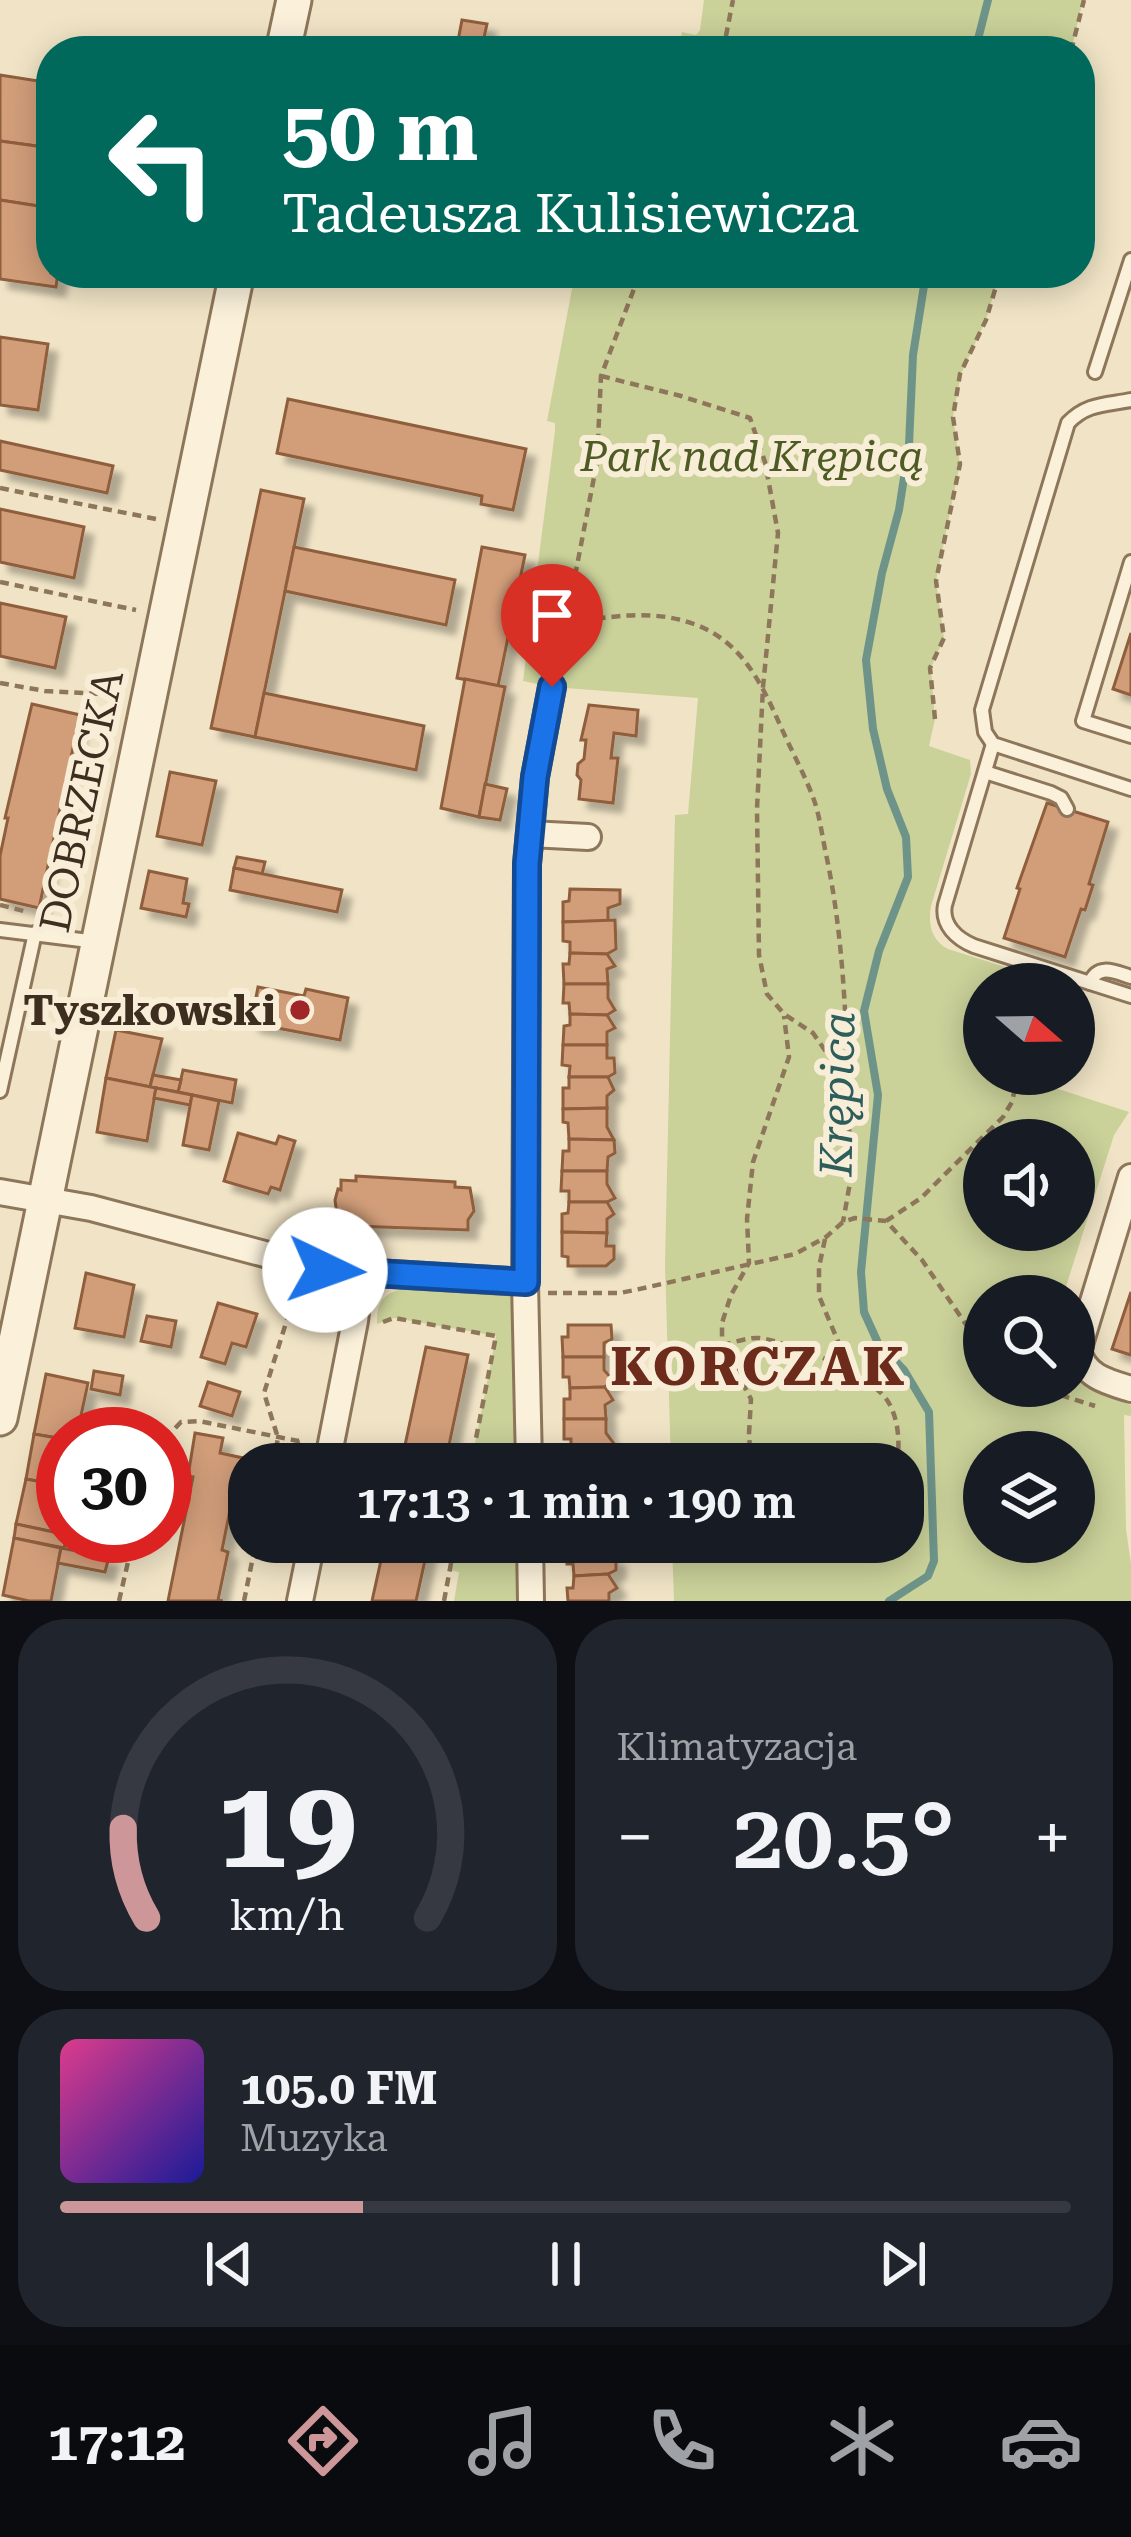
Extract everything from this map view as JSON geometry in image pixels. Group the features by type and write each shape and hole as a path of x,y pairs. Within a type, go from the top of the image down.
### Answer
{"street":[{"path":"287,36 294,0"},
{"name":"DOBRZECKA","path":"0,1418 234,288"},
{"path":"529,1443 527,864 535,777 552,687"},
{"path":"530,834 588,837"},
{"path":"1131,1178 1078,1351 1089,1372 1131,1390"},
{"path":"0,1192 91,1208 304,1266 526,1282"},
{"path":"331,1443 361,1272"},
{"path":"300,1601 308,1563"},
{"path":"530,1563 531,1601"}],"lane":[{"path":"1095,372 1131,260"},
{"path":"1131,400 1085,409 1068,423 982,710 985,732 993,744 1131,789"},
{"path":"1131,562 1083,721 1131,736"},
{"path":"993,744 945,905 946,922 960,939 1027,963"},
{"path":"985,772 1051,793 1067,809"},
{"path":"0,930 98,942"},
{"path":"0,1091 35,933"},
{"path":"1095,973 1107,970 1131,977"},
{"path":"1095,985 1131,996"}],"path":[{"path":"726,36 733,0"},
{"path":"1075,36 1084,0"},
{"path":"552,687 597,462 601,376 634,288"},
{"path":"935,719 931,668 944,638 936,581 960,464 952,417 961,374 996,288"},
{"path":"601,376 750,418 765,462 778,533 763,686 757,829 759,955 767,994 784,1014 813,1034 838,1069 849,1126"},
{"path":"0,488 185,525"},
{"path":"0,582 166,616"},
{"path":"567,624 670,616 717,635 742,655 763,686 814,801 836,899 845,982 851,1177 843,1222"},
{"path":"0,683 45,691 149,697"},
{"path":"750,1443 751,1399 722,1346 722,1323 748,1263 753,1162 789,1057 784,1014"},
{"path":"562,1293 620,1293 795,1254 843,1222 855,1218 884,1221 921,1198 1003,1117 1014,1095"},
{"path":"884,1221 922,1260 963,1320"},
{"path":"826,1237 819,1296 850,1370"},
{"path":"277,1443 264,1393 304,1266"},
{"path":"377,1324 394,1318 496,1336 475,1443"},
{"path":"722,1346 756,1337 850,1370 875,1385 890,1404 900,1443"},
{"path":"192,1421 298,1441 313,1435"},
{"path":"119,1601 128,1563"},
{"path":"244,1601 252,1563"},
{"path":"444,1601 451,1563"},
{"path":"446,1591 455,1594"}],"green space":[{"path":"704,0 1083,0 1075,36 681,36 700,30"},
{"name":"Park nad Krępicą","path":"572,288 996,288 961,374 953,417 960,464 936,581 944,638 931,668 935,719 929,746 970,760 971,774 931,906 931,925 934,936 948,949 992,963 963,963 963,1095 1077,1095 1129,1112 1114,1135 1095,1195 1095,1119 963,1119 963,1251 1077,1251 1070,1275 963,1275 963,1407 1095,1407 1095,1391 1131,1405 1131,1416 1124,1415 1131,1601 674,1601 673,1563 924,1563 924,1443 670,1443 665,1264 675,815 688,814 698,698 523,681 555,423 547,421"},
{"path":"407,1288 526,1292 529,1443 475,1443 496,1336 394,1318 377,1324 383,1299"},
{"path":"451,1563 530,1563 531,1601 454,1601 459,1572 450,1570"}],"building":[{"path":"462,20 487,24 484,36 459,36"},
{"path":"0,75 36,81 36,146 0,141"},
{"path":"0,141 36,146 36,206 0,200"},
{"path":"0,200 36,206 36,284 0,279"},
{"path":"0,337 48,344 38,410 0,405"},
{"path":"288,399 526,449 513,510 481,504 482,496 277,453"},
{"path":"0,441 113,466 107,493 0,470"},
{"path":"261,490 304,499 255,737 211,728"},
{"path":"0,509 84,527 74,578 0,562"},
{"path":"294,547 455,580 446,625 285,591"},
{"path":"482,547 525,555 498,686 457,678"},
{"path":"0,603 66,617 55,668 0,656"},
{"path":"1131,633 1131,695 1113,689"},
{"path":"465,679 505,687 479,817 441,808"},
{"path":"264,693 424,726 416,770 255,737"},
{"path":"32,704 80,715 39,908 0,899 5,818"},
{"path":"589,705 638,710 636,736 614,733 611,758 618,758 613,803 579,799 578,764 584,759 586,740 581,740"},
{"path":"170,772 216,781 202,845 157,836"},
{"path":"485,784 507,789 500,820 479,817"},
{"path":"1047,803 1108,822 1089,884 1093,885 1065,957 1004,938"},
{"path":"237,857 265,862 262,874 234,868"},
{"path":"234,868 342,890 337,912 230,890"},
{"path":"149,871 187,879 186,917 141,908"},
{"path":"570,889 620,890 620,904 608,908 608,921 563,922 563,902 569,901"},
{"path":"615,920 616,949 607,954 570,953 570,942 563,941 563,922"},
{"path":"570,953 607,954 615,966 607,969 608,984 564,984 563,964 569,964"},
{"path":"564,984 608,984 608,998 615,1010 607,1015 570,1014 569,1003 563,1003"},
{"name":"Tyszkowski","path":"258,987 304,996 306,989 348,998 340,1040 251,1023"},
{"path":"570,1014 607,1015 615,1028 607,1032 607,1045 563,1045"},
{"path":"116,1030 162,1039 150,1087 106,1078"},
{"path":"563,1045 607,1045 615,1073 569,1077 570,1066 562,1065"},
{"path":"183,1070 236,1080 232,1103 178,1092"},
{"path":"153,1075 181,1080 178,1092 150,1087"},
{"path":"569,1077 608,1077 614,1090 607,1096 607,1108 563,1109 563,1088 569,1088"},
{"path":"106,1078 156,1088 147,1141 97,1132"},
{"path":"156,1088 192,1095 190,1105 154,1098"},
{"path":"192,1095 219,1101 209,1150 183,1145"},
{"path":"607,1108 607,1127 614,1140 569,1139 563,1109"},
{"path":"238,1133 276,1144 279,1136 295,1141 280,1190 271,1187 268,1194 224,1181"},
{"path":"569,1139 614,1140 615,1153 608,1157 607,1171 562,1171"},
{"path":"562,1171 607,1171 607,1184 615,1198 569,1202 569,1191 561,1191"},
{"path":"356,1176 455,1182 455,1187 470,1188 474,1211 468,1230 338,1222 335,1200 341,1180 356,1181"},
{"path":"569,1202 607,1202 614,1214 607,1219 607,1233 562,1232 562,1214 568,1213"},
{"path":"562,1232 607,1233 606,1246 614,1246 614,1259 606,1266 568,1266 568,1257 562,1256"},
{"path":"86,1273 134,1285 124,1337 75,1328"},
{"path":"1131,1292 1131,1355 1112,1349"},
{"path":"218,1303 257,1314 246,1347 232,1343 225,1364 201,1357"},
{"path":"147,1316 176,1321 171,1347 141,1341"},
{"path":"568,1325 611,1325 612,1339 604,1343 604,1357 563,1357 562,1337 568,1337"},
{"path":"426,1347 468,1355 449,1443 405,1443"},
{"path":"563,1357 604,1357 604,1370 613,1380 605,1387 570,1388 569,1377 563,1377"},
{"path":"94,1371 123,1376 120,1395 91,1389"},
{"path":"46,1374 88,1383 83,1407 39,1407"},
{"path":"208,1382 240,1392 232,1416 200,1406"},
{"path":"605,1387 613,1400 605,1405 606,1419 564,1419 564,1399 570,1399 570,1388"},
{"path":"564,1419 606,1419 606,1433 614,1443 571,1443 564,1439"},
{"path":"195,1433 223,1438 220,1453 228,1455 228,1520 222,1550 228,1552 218,1600 223,1601 168,1601 176,1563 192,1563"},
{"path":"34,1434 36,1434 36,1481 26,1479"},
{"path":"26,1479 36,1481 36,1528 16,1524"},
{"path":"16,1524 36,1528 36,1542 14,1538"},
{"path":"14,1538 36,1543 36,1563 58,1563 51,1601 3,1595"},
{"path":"58,1563 107,1563 105,1572"},
{"path":"380,1563 424,1563 416,1601 372,1601"},
{"path":"616,1563 616,1570 574,1576 573,1564 567,1564"},
{"path":"608,1574 617,1588 609,1593 609,1601 568,1601 567,1588 573,1588 574,1576"}],"waterway":[{"name":"Krępica","path":"979,36 988,0"},
{"name":"Krępica","path":"889,1601 928,1576 934,1561 929,1412 904,1370 878,1343 864,1312 861,1272 878,1095 864,1011 879,951 908,877 906,837 887,789 873,729 866,660 899,510 924,288"}],"place":[{"name":"Tyszkowski","path":"300,1010"}],"district":[{"name":"KORCZAK","path":"759,1366"}],"route":[{"path":"325,1270 526,1282 527,864 535,777 552,687"}]}
